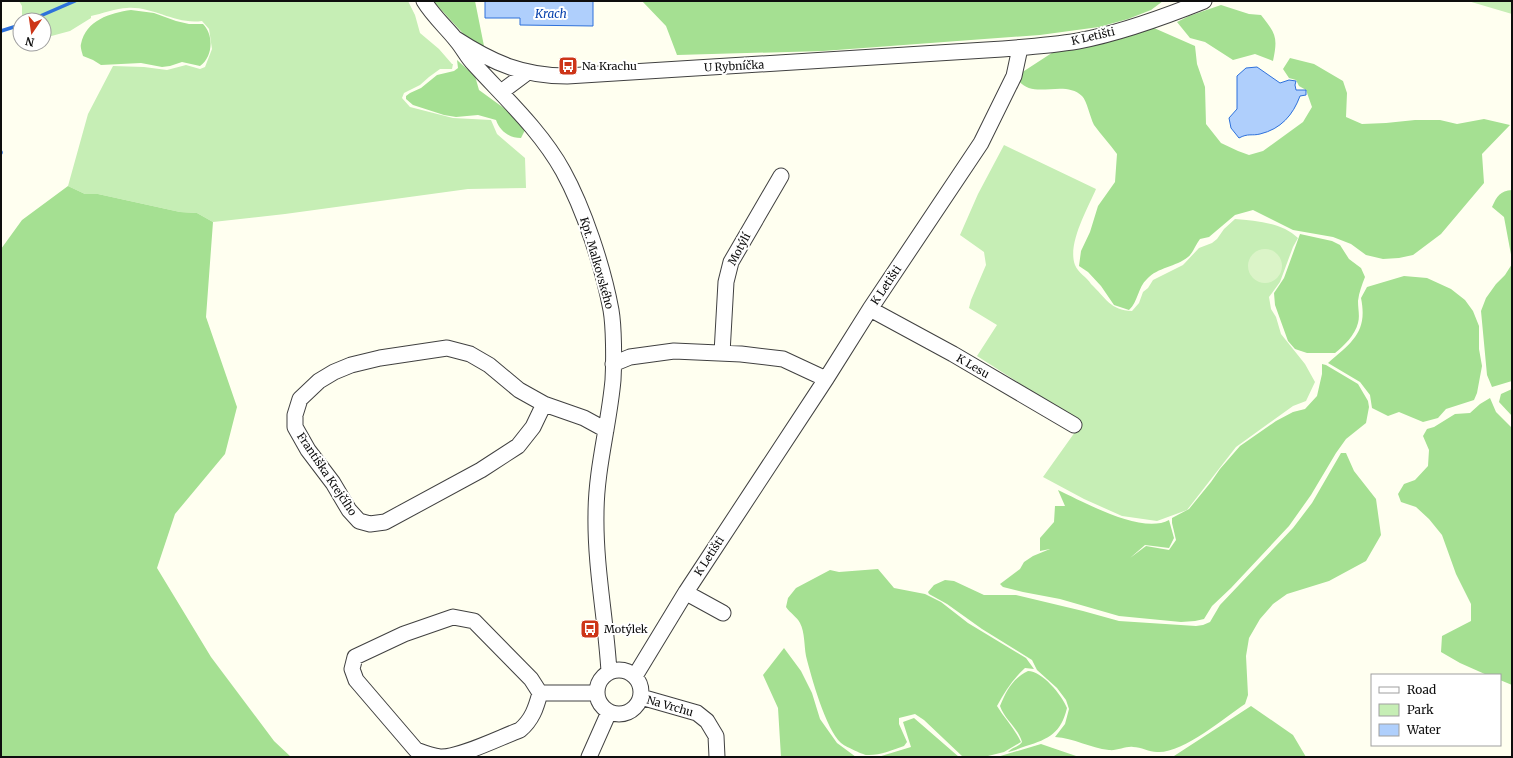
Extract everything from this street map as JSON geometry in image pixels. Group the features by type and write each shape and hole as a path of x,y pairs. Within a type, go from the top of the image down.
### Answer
{"street":[{"path":"424,1 443,26 456,39"},
{"name":"K Letišti","path":"635,676 686,592 826,379 870,309 981,143 1014,76 1020,48 1080,40 1114,32 1173,13 1204,1"},
{"name":"U Rybníčka","path":"456,39 484,57 515,69 546,76 567,76 1020,48"},
{"name":"Kpt. Malkovského","path":"456,39 472,63 501,92 536,133 562,169 575,194 604,279 611,311 613,378 597,483 596,514 597,550 607,639 609,672"},
{"path":"501,92 528,72"},
{"name":"Motýlí","path":"722,353 726,282 730,262 781,176"},
{"name":"K Lesu","path":"870,309 953,354 1074,425"},
{"name":"Františka Krejčího","path":"544,404 533,427 518,446 481,470 385,522 370,524 359,521 349,510 308,450 295,427 294,415 300,400 319,382 334,372 351,365 380,358 447,348 470,354 489,365 519,390 544,404 584,418 606,430"},
{"path":"613,364 630,357 674,351 722,353 783,359 826,379"},
{"path":"686,592 723,613"},
{"path":"454,617 474,621 531,679 540,693 536,709 528,723 520,730 456,755 442,757 416,750 356,680 352,669 355,657 404,634 454,617"},
{"path":"623,670 635,676 641,686 641,698 634,708 622,714 609,712 600,704 596,693 600,680 609,672 623,670"},
{"path":"540,693 596,693"},
{"name":"Na Vrchu","path":"641,698 696,713 707,721 716,736 718,757"},
{"path":"589,757 609,712"}],"green space":[{"path":"19,1 408,1 415,15 420,33 439,49 453,64 452,69 440,69 420,85 404,93 402,98 410,107 453,118 491,120 497,134 525,158 526,188 468,189 285,214 213,222 197,213 180,212 98,194 85,194 68,186 88,114 113,66 144,67 167,70 186,65 200,69 205,67 212,49 209,29 202,21 192,22 137,8 123,8 91,16 91,18 70,31 52,36 52,12 22,12 22,6"},
{"path":"433,1 475,1 484,46 478,46 470,41"},
{"path":"642,1 1163,1 1151,10 1128,19 1099,27 1040,35 823,51 677,55 666,26"},
{"path":"1468,1 1512,1 1512,14"},
{"path":"1221,5 1249,14 1261,15 1273,32 1275,46 1273,61 1255,54 1233,60 1205,42 1190,38 1177,22 1189,16"},
{"path":"131,10 154,13 189,24 203,24 207,29 210,40 210,52 208,57 200,66 182,62 162,67 141,63 101,65 83,56 81,44 88,29 93,23 115,13"},
{"path":"1154,28 1195,46 1197,64 1205,87 1206,124 1221,143 1249,155 1263,151 1303,122 1312,107 1306,90 1299,86 1296,80 1289,78 1283,69 1290,58 1314,64 1343,81 1347,93 1346,117 1362,124 1415,120 1440,120 1457,124 1484,119 1510,125 1482,154 1484,183 1441,234 1413,255 1383,259 1366,255 1351,244 1333,237 1293,230 1253,210 1235,215 1209,237 1200,239 1188,257 1151,275 1144,282 1132,307 1129,310 1114,305 1101,286 1088,272 1079,266 1081,251 1090,232 1098,206 1115,182 1117,154 1094,125 1082,96 1075,91 1067,89 1033,89 1025,86 1019,81 1021,73 1061,47 1092,44"},
{"path":"457,60 475,76 479,90 512,114 525,130 521,138 513,137 503,131 496,120 478,115 456,117 444,115 413,105 406,99 406,96 421,88 437,75 454,71 458,68"},
{"path":"1004,145 1096,189 1076,237 1073,256 1078,270 1113,306 1119,309 1132,311 1139,303 1143,292 1148,288 1153,280 1183,265 1199,248 1212,243 1217,239 1224,229 1235,219 1277,225 1298,238 1293,247 1280,282 1269,297 1271,309 1276,317 1281,334 1305,364 1315,382 1306,401 1293,406 1236,447 1187,510 1157,521 1122,516 1084,499 1043,477 1080,425 1047,401 977,356 997,325 969,308 986,265 984,252 960,235 978,194"},
{"path":"68,186 85,194 98,194 180,212 197,213 213,222 206,317 237,407 225,454 175,514 157,568 211,657 274,741 291,757 1,757 1,249 22,220"},
{"path":"1512,190 1512,260 1504,217 1492,207 1499,195"},
{"path":"1300,234 1332,241 1340,245 1349,259 1361,268 1365,277 1358,298 1359,318 1357,327 1349,340 1335,353 1307,353 1295,349 1288,341 1275,305 1274,293 1284,278"},
{"path":"1262,249 1268,249 1272,250 1279,256 1282,266 1281,273 1275,280 1268,283 1262,283 1258,282 1251,276 1248,269 1248,263 1249,259 1255,252"},
{"path":"1512,264 1512,381 1492,387 1487,375 1481,311 1486,298"},
{"path":"1404,276 1427,278 1451,289 1465,300 1473,311 1479,326 1479,349 1482,366 1477,393 1474,400 1446,409 1438,418 1423,422 1399,412 1388,416 1372,408 1370,395 1360,382 1328,363 1351,342 1360,328 1363,310 1361,298 1367,287"},
{"path":"1322,364 1358,384 1368,401 1369,407 1366,423 1346,439 1311,495 1289,526 1231,588 1212,606 1204,619 1181,622 1119,616 1060,599 1003,587 1000,584 1020,569 1024,562 1033,556 1050,549 1040,551 1040,538 1054,522 1055,506 1065,506 1058,490 1097,509 1129,520 1158,524 1169,520 1174,538 1169,548 1145,545 1130,558 1146,546 1169,550 1176,540 1172,518 1189,509 1240,446 1276,421 1293,412 1305,409 1317,396 1322,374"},
{"path":"1512,389 1512,416 1499,402 1501,394"},
{"path":"1490,398 1496,412 1512,428 1512,685 1501,680 1501,674 1485,674 1460,663 1441,652 1442,636 1471,621 1471,604 1456,574 1442,535 1429,519 1416,507 1401,502 1398,494 1404,484 1415,480 1428,466 1429,450 1423,436 1427,429 1434,427 1455,414 1470,413"},
{"path":"1341,453 1346,453 1354,471 1376,499 1381,535 1366,561 1329,581 1287,594 1273,604 1260,619 1249,638 1246,656 1248,695 1245,704 1202,734 1178,747 1167,751 1157,752 1130,747 1109,750 1069,739 1055,737 1065,724 1069,709 1066,700 1057,688 1037,670 1032,660 982,629 928,592 934,585 945,580 954,581 984,595 1016,595 1119,621 1196,626 1203,625 1210,622 1220,605 1293,528 1312,503"},
{"path":"878,569 894,588 925,594 941,602 968,623 1026,658 1034,669 1025,668 1021,672 1003,695 997,706 1021,742 1004,752 984,757 963,757 924,720 915,714 899,718 899,724 907,742 904,746 876,755 866,755 853,750 841,743 835,736 815,689 806,656 802,627 786,607 788,598 796,588 830,570 839,572"},
{"path":"784,648 801,671 812,693 820,719 837,743 856,757 781,757 778,708 763,675"},
{"path":"1028,671 1033,672 1045,679 1061,697 1067,708 1061,724 1053,734 1041,741 1008,752 1022,742 1018,732 1005,716 1000,706 1014,681"},
{"path":"1251,706 1293,735 1306,757 1161,757 1174,756"},
{"path":"914,718 959,757 878,757 911,747 903,722"},
{"path":"1041,744 1079,757 997,757"}],"water":[{"name":"Krach","path":"485,1 593,1 593,26 520,25 520,18 485,18"},
{"path":"1257,67 1280,83 1289,80 1296,81 1296,90 1306,90 1306,95 1300,96 1290,115 1274,129 1260,134 1239,138 1231,128 1229,118 1237,109 1237,76 1246,68"}],"waterway":[{"path":"50,12 75,1"},
{"path":"1,31 12,28"}],"place":[{"name":"Na Krachu","path":"568,66"},
{"name":"Motýlek","path":"590,629"}]}
